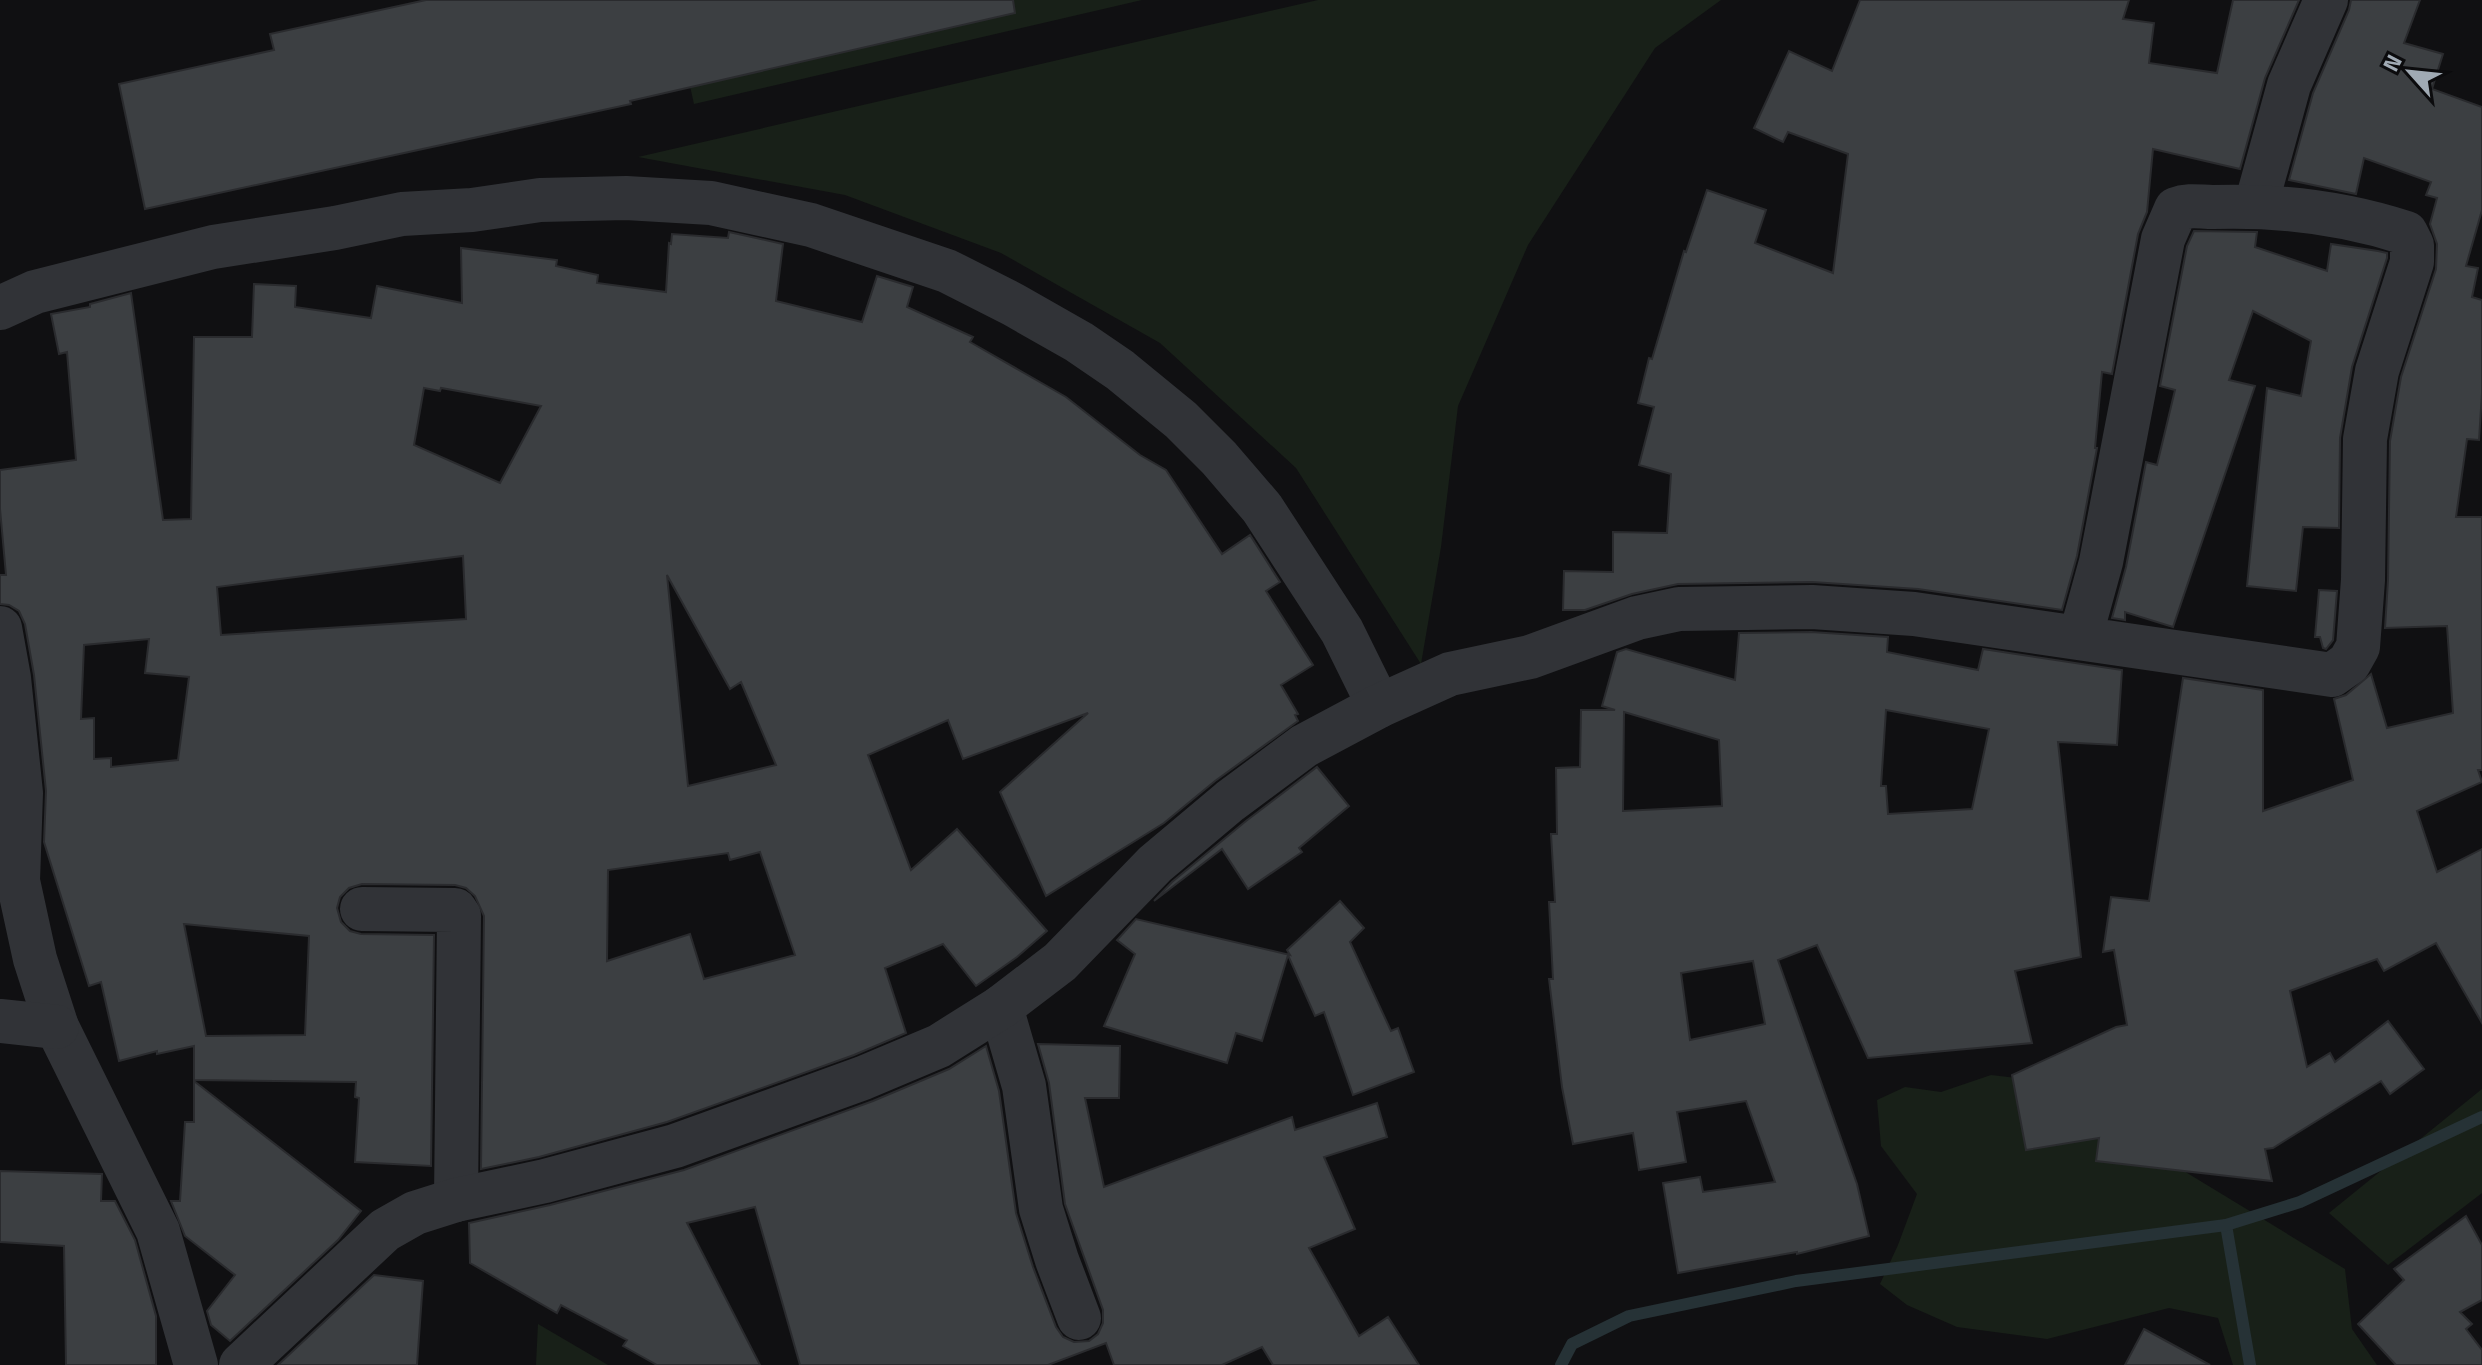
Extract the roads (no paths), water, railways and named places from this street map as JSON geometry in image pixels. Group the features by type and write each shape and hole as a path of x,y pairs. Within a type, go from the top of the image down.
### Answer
{"street":[{"path":"2256,205 2289,85 2326,0"},
{"path":"0,308 49,288 213,247 402,214 472,210 540,200 626,198 711,203 811,225 947,271 1014,305 1079,342 1120,370 1181,420 1262,508 1342,631 1379,706"},
{"path":"241,1365 385,1230 415,1213 456,1200 545,1181 724,1130 939,1046 1001,1007 1060,962 1155,864 1230,801 1304,746 1379,706 1450,674 1530,657 1637,618 1679,609 1812,607 1914,614 2332,675 2349,663 2358,647 2363,580 2365,439 2377,371 2412,262 2412,245 2406,233 2378,224 2256,205 2187,205 2176,209 2163,239 2107,533 2080,638"},
{"path":"0,628 9,678 21,793 18,881 35,959 57,1027 158,1231 196,1365"},
{"path":"362,909 455,910 459,916 456,1200"},
{"path":"1001,1007 1024,1086 1041,1209 1079,1318"},
{"path":"0,1021 57,1027"}],"waterway":[{"path":"1561,1365 1572,1344 1629,1316 1796,1281 2226,1225 2300,1202 2482,1117"},
{"path":"2226,1225 2250,1365"}]}
